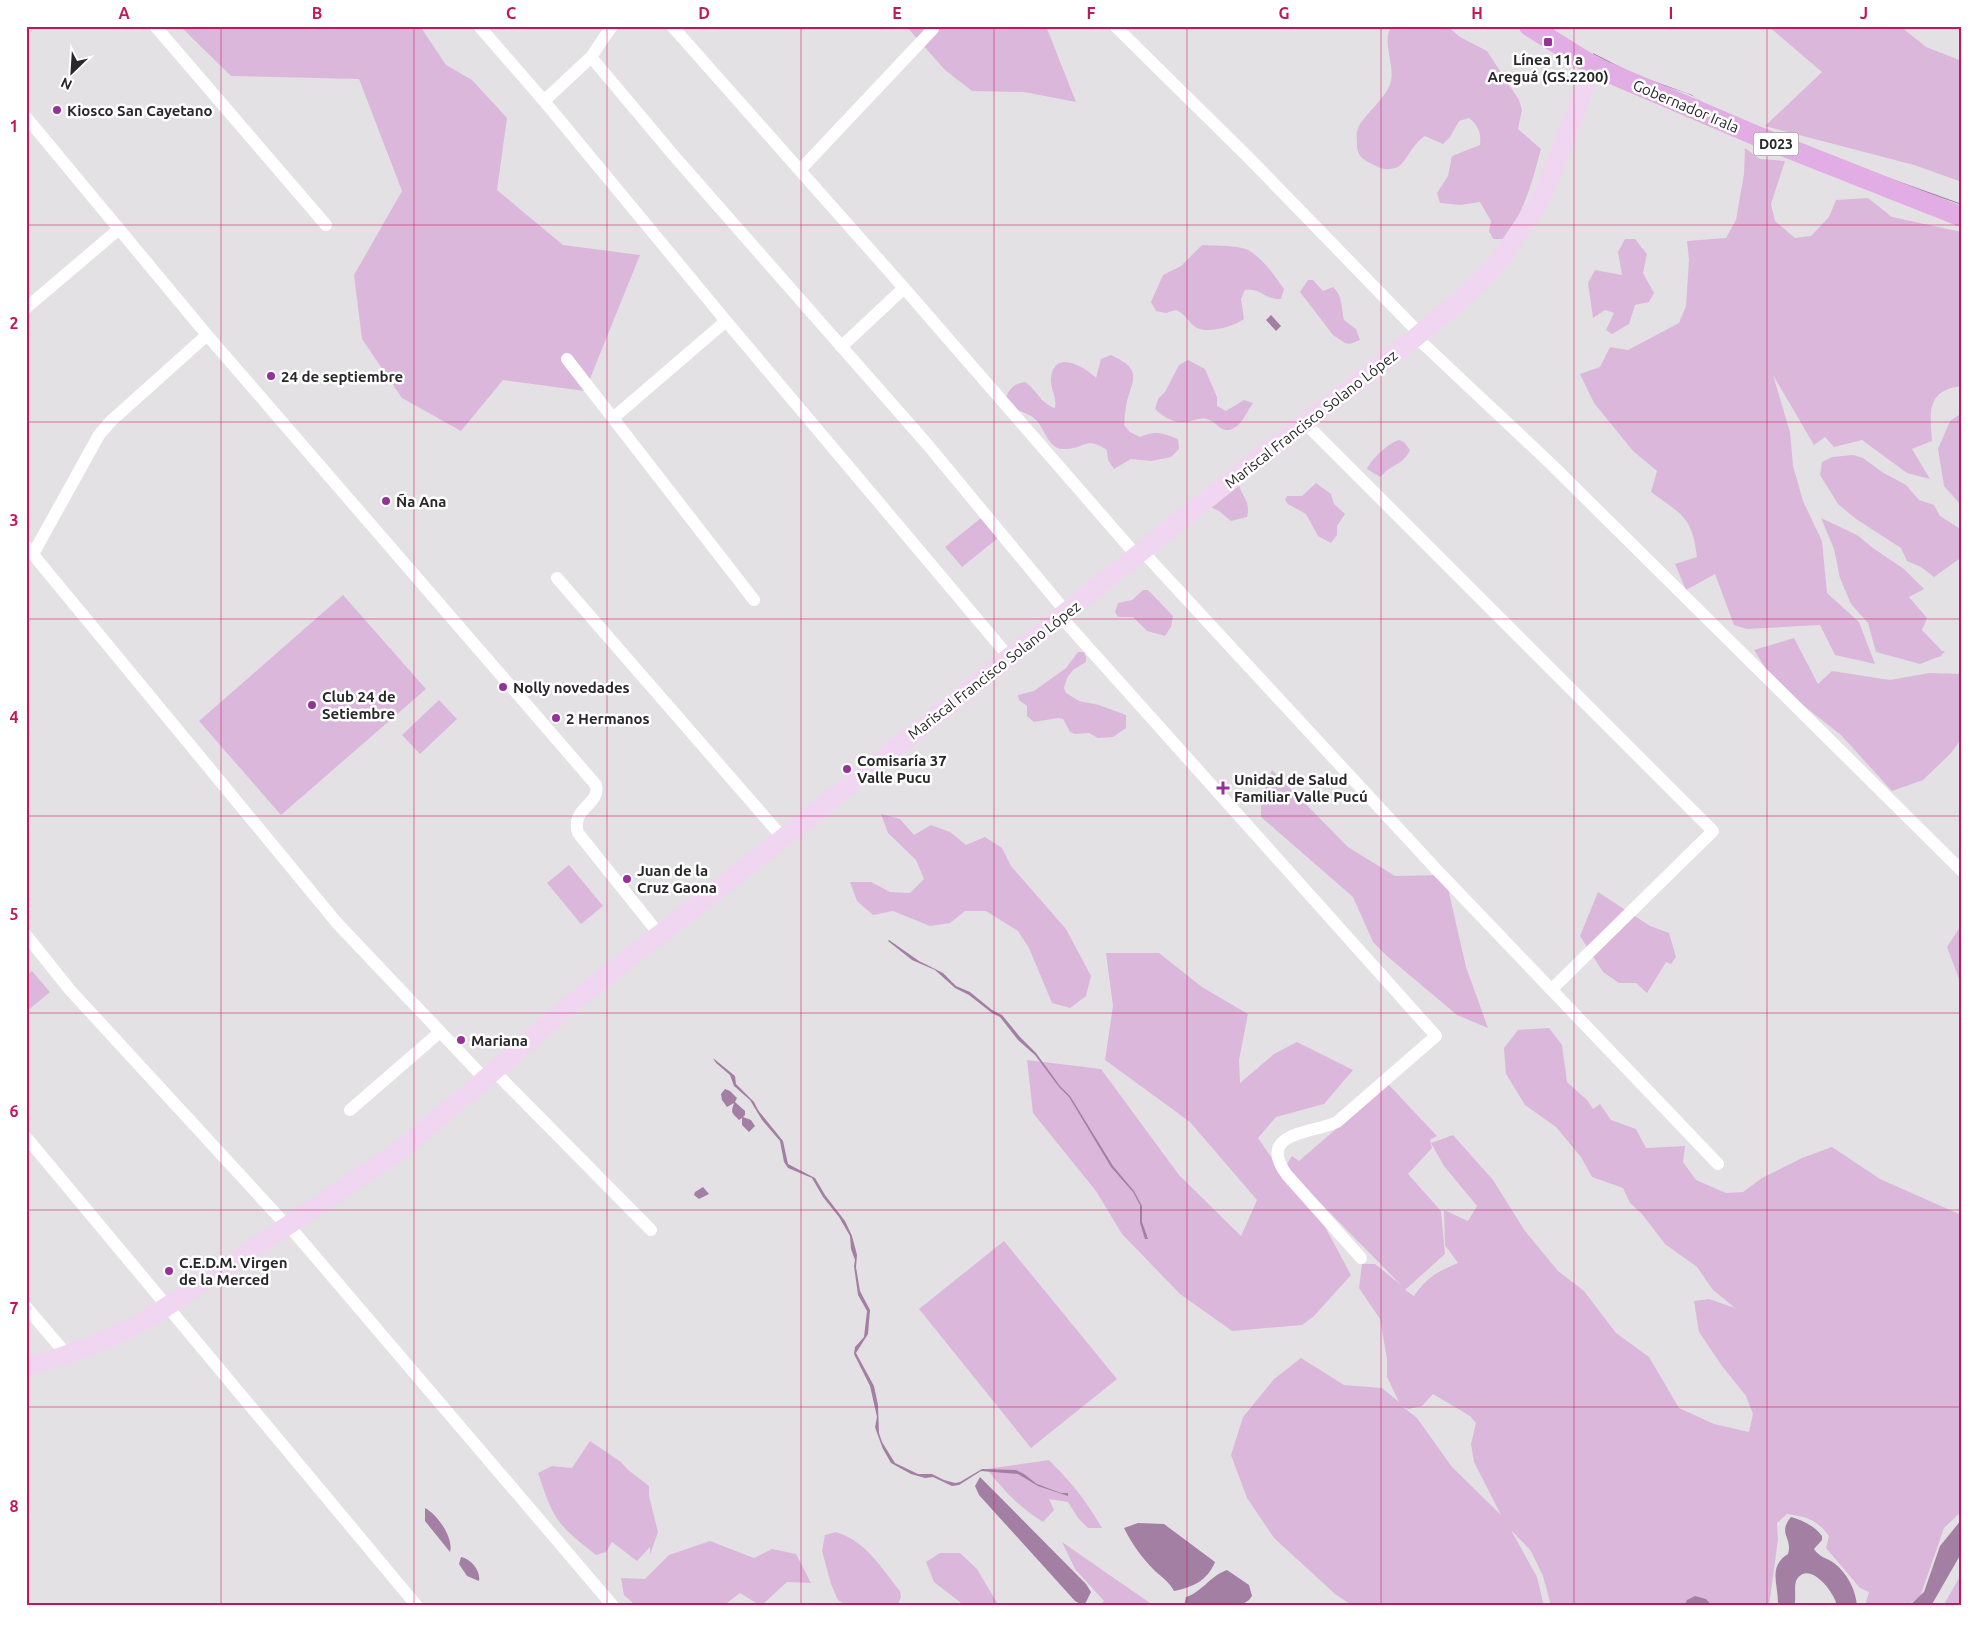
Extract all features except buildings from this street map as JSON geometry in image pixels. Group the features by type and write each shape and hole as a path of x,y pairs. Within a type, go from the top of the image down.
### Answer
{"main road":[{"name":"Gobernador Irala","path":"1535,28 1593,66 1758,136 1962,217"},
{"name":"Mariscal Francisco Solano López","path":"26,1366 67,1355 123,1332 167,1307 402,1149 578,998 783,838 1246,468 1418,336 1480,281 1500,260 1521,230 1550,178 1593,66"}],"street":[{"path":"155,26 326,225"},
{"path":"480,26 544,100 726,321 1009,657"},
{"path":"544,100 591,58 612,26"},
{"path":"672,26 1140,554 1436,869 1718,1164"},
{"path":"1115,26 1249,158 1418,336 1551,464 1962,871"},
{"path":"800,170 933,29"},
{"path":"591,58 927,444 1064,615 1436,1036 1337,1122 1330,1126 1299,1132 1286,1140 1280,1150 1278,1160 1284,1170 1362,1258"},
{"path":"27,121 207,335 596,785 596,796 582,811 575,826 578,833 658,934"},
{"path":"26,308 119,229"},
{"path":"841,347 904,288"},
{"path":"613,418 726,321"},
{"path":"207,335 111,421 99,435 29,551 337,923 440,1032 490,1075 652,1230"},
{"path":"567,359 754,600"},
{"path":"1305,423 1713,831 1552,989"},
{"path":"557,578 783,838"},
{"path":"26,935 70,990 288,1227 613,1606"},
{"path":"350,1110 440,1032"},
{"path":"26,1137 417,1606"},
{"path":"26,1307 67,1355"}],"shaded area":[{"path":"180,26 420,26 446,65 472,80 507,118 497,190 563,245 640,255 585,391 503,380 461,431 402,398 362,339 354,275 402,191 359,79 231,76"},
{"path":"906,26 1046,26 1076,102 1024,92 972,91 945,70"},
{"path":"1393,26 1447,26 1460,37 1487,51 1519,100 1522,110 1518,129 1541,149 1531,185 1522,207 1511,229 1503,239 1493,239 1489,231 1491,221 1480,202 1460,205 1440,203 1437,193 1448,176 1452,156 1480,145 1479,130 1469,118 1459,121 1450,137 1443,144 1425,136 1420,139 1398,167 1381,168 1364,160 1359,155 1357,131 1359,125 1385,94 1391,81 1388,37 1389,31"},
{"path":"1768,26 1900,26 1926,47 1962,61 1962,182 1914,165 1765,126 1822,72"},
{"path":"1593,53 1634,74 1694,97 1634,76"},
{"path":"1696,98 1707,106 1870,171 1962,205 1870,173 1706,107"},
{"path":"1745,148 1760,159 1785,161 1771,204 1775,221 1795,238 1811,236 1829,217 1836,200 1868,198 1892,217 1962,232 1962,386 1950,388 1936,398 1931,412 1932,441 1912,449 1930,479 1907,473 1862,440 1834,447 1825,437 1814,445 1773,375 1790,432 1793,466 1803,501 1822,541 1827,593 1859,622 1875,664 1835,655 1820,625 1747,629 1734,625 1715,574 1686,590 1675,564 1697,557 1695,543 1688,524 1678,512 1651,492 1657,471 1633,451 1594,403 1580,374 1600,367 1610,347 1628,350 1679,323 1686,306 1689,260 1687,241 1726,238 1736,220 1744,174"},
{"path":"1625,239 1635,239 1647,254 1643,273 1654,293 1649,302 1635,305 1629,324 1612,334 1606,330 1614,313 1605,310 1593,318 1588,283 1595,270 1622,275 1618,252"},
{"path":"1202,245 1237,247 1254,254 1266,265 1284,289 1281,299 1245,290 1241,299 1244,319 1228,327 1214,330 1197,328 1183,314 1176,310 1166,313 1156,311 1151,302 1163,275 1181,266"},
{"path":"1308,280 1313,280 1323,291 1333,287 1340,298 1344,320 1356,329 1360,340 1350,344 1333,335 1300,292"},
{"path":"1271,315 1281,326 1276,331 1266,320"},
{"path":"1111,355 1127,364 1133,374 1132,385 1126,404 1124,425 1130,432 1140,437 1159,433 1178,439 1179,449 1171,457 1151,461 1131,459 1114,469 1108,460 1107,450 1094,444 1089,443 1070,449 1054,446 1037,421 1005,400 1012,388 1017,384 1025,382 1046,403 1055,408 1051,378 1053,369 1058,364 1063,362 1077,365 1096,378 1101,359"},
{"path":"1188,360 1205,369 1217,397 1217,406 1226,411 1244,400 1253,403 1237,426 1226,430 1207,419 1179,422 1164,416 1155,409 1158,399 1165,392 1179,365"},
{"path":"1962,413 1962,506 1944,486 1938,449 1950,421"},
{"path":"1399,440 1404,442 1410,450 1404,459 1380,477 1367,469 1381,452"},
{"path":"1853,455 1863,458 1882,472 1906,485 1919,500 1934,505 1940,516 1962,530 1962,557 1934,577 1921,567 1907,561 1901,548 1856,519 1838,504 1820,475 1822,462 1832,457"},
{"path":"1235,483 1239,485 1246,500 1248,512 1247,517 1231,521 1219,511 1210,507"},
{"path":"1316,483 1331,494 1334,504 1345,514 1337,526 1337,535 1331,543 1318,536 1306,514 1288,504 1285,500 1287,496 1302,496"},
{"path":"981,518 998,538 962,567 945,547"},
{"path":"1821,518 1857,535 1904,569 1924,589 1909,597 1927,618 1922,630 1942,651 1945,651 1941,656 1920,664 1876,652 1868,623 1851,604 1840,578 1834,549"},
{"path":"1143,590 1148,590 1173,616 1171,627 1165,636 1147,631 1133,617 1118,617 1115,612 1118,603 1132,600"},
{"name":"Club 24 de Setiembre","path":"343,595 426,689 281,815 199,721"},
{"path":"1794,638 1818,684 1832,671 1890,680 1929,673 1962,674 1962,738 1951,753 1923,780 1892,791 1841,735 1804,706 1769,674 1754,650"},
{"path":"1078,652 1084,652 1086,662 1073,670 1067,678 1064,688 1066,693 1079,701 1099,705 1126,715 1126,728 1113,737 1098,738 1089,733 1075,734 1070,732 1063,719 1058,718 1034,722 1027,716 1027,706 1019,700 1018,695 1034,691 1066,668"},
{"path":"439,700 457,719 420,754 402,735"},
{"path":"1272,770 1348,847 1395,876 1445,875 1466,967 1488,1028 1457,1015 1388,957 1373,942 1353,897 1261,817 1261,798"},
{"path":"881,814 900,819 914,835 931,825 950,832 966,845 985,837 1002,848 1011,866 1066,929 1091,976 1086,996 1070,1008 1052,1003 1029,948 1018,931 986,911 965,911 950,923 930,926 893,911 873,915 857,901 850,882 871,882 890,892 910,893 924,879 916,860 888,833"},
{"path":"569,865 603,906 581,924 547,883"},
{"path":"1598,892 1650,926 1669,933 1676,957 1671,964 1666,962 1647,993 1636,983 1619,983 1603,972 1580,936"},
{"path":"1962,924 1962,987 1947,947"},
{"path":"889,940 919,961 943,973 956,986 970,992 992,1010 1002,1015 1036,1053 1060,1086 1070,1096 1113,1166 1134,1191 1142,1206 1142,1222 1148,1239 1145,1239 1140,1223 1140,1205 1133,1192 1111,1167 1069,1097 1059,1087 1035,1055 1018,1040 1000,1017 969,995 955,988 935,970 912,960"},
{"path":"1106,953 1159,953 1202,987 1248,1014 1239,1060 1240,1083 1274,1054 1297,1042 1353,1070 1324,1104 1276,1117 1258,1138 1291,1186 1324,1225 1351,1275 1314,1316 1302,1325 1232,1331 1180,1294 1122,1234 1096,1191 1033,1113 1027,1060 1101,1069 1179,1175 1241,1236 1257,1200 1190,1122 1105,1060 1113,1006"},
{"path":"32,971 50,992 26,1012 26,976"},
{"path":"1549,1028 1562,1045 1567,1082 1587,1100 1593,1109 1600,1104 1611,1120 1636,1129 1646,1148 1685,1146 1683,1162 1696,1180 1726,1193 1743,1192 1762,1178 1802,1158 1832,1147 1880,1179 1959,1214 1962,1208 1962,1511 1944,1528 1920,1597 1906,1606 1865,1606 1869,1592 1860,1588 1826,1548 1829,1536 1824,1530 1811,1520 1787,1514 1777,1523 1778,1539 1769,1606 1551,1606 1543,1576 1531,1551 1511,1530 1537,1577 1544,1606 1353,1606 1335,1594 1274,1538 1247,1498 1231,1455 1243,1417 1274,1379 1301,1358 1344,1385 1382,1388 1399,1402 1387,1377 1387,1359 1380,1319 1359,1288 1362,1264 1375,1264 1401,1285 1285,1167 1292,1156 1299,1161 1388,1084 1437,1136 1430,1140 1432,1148 1408,1174 1441,1211 1445,1254 1405,1290 1414,1296 1423,1284 1433,1276 1458,1263 1445,1245 1444,1210 1468,1221 1477,1206 1444,1166 1431,1143 1453,1135 1493,1180 1525,1231 1558,1271 1584,1291 1616,1333 1649,1357 1679,1408 1714,1424 1749,1432 1753,1414 1746,1396 1722,1366 1699,1332 1694,1301 1709,1299 1735,1308 1713,1290 1697,1267 1665,1244 1642,1214 1630,1203 1623,1188 1592,1177 1581,1157 1556,1127 1525,1105 1506,1074 1504,1048 1518,1030","holes":["1433,1394 1470,1416 1476,1423 1471,1444 1474,1462 1501,1515 1452,1467 1417,1418 1402,1406 1408,1409 1422,1406"]},
{"path":"713,1058 735,1076 736,1084 754,1102 758,1110 783,1141 788,1164 815,1178 825,1195 845,1221 852,1236 857,1255 856,1267 860,1291 870,1310 868,1334 856,1353 874,1386 878,1405 879,1433 882,1442 895,1463 918,1474 932,1474 955,1483 982,1469 1016,1470 1037,1484 1061,1493 1068,1493 1068,1496 1038,1486 1018,1474 981,1471 959,1485 952,1486 933,1477 925,1478 911,1474 891,1463 883,1449 875,1427 877,1417 870,1386 854,1354 855,1347 864,1337 867,1311 858,1295 854,1266 855,1260 851,1249 850,1236 812,1178 788,1168 784,1162 780,1141 762,1120 750,1100 734,1086 730,1075"},
{"path":"725,1089 737,1098 735,1102 745,1111 743,1117 751,1120 755,1126 749,1132 742,1125 742,1118 739,1120 733,1114 734,1103 727,1107 722,1100 721,1094"},
{"path":"703,1187 709,1194 699,1199 694,1195 695,1192"},
{"path":"1004,1241 1117,1379 1031,1448 919,1309"},
{"path":"590,1441 621,1462 649,1486 649,1496 658,1532 650,1555 650,1547 637,1561 612,1542 606,1552 596,1555 561,1524 548,1500 538,1473 552,1466 572,1468"},
{"path":"1049,1460 1078,1492 1102,1528 1088,1528 1078,1518 1068,1502 1049,1499 1054,1510 1043,1522 1012,1498 987,1469"},
{"path":"980,1477 1086,1584 1091,1592 1084,1606 1075,1601 979,1495 975,1486"},
{"path":"425,1508 435,1515 444,1527 451,1546 450,1552 425,1521"},
{"path":"1791,1517 1808,1524 1822,1536 1822,1540 1814,1549 1821,1556 1834,1563 1847,1577 1853,1588 1857,1606 1837,1606 1827,1586 1821,1580 1808,1573 1802,1574 1797,1579 1794,1606 1778,1606 1775,1577 1778,1565 1788,1554 1789,1543 1785,1528"},
{"path":"1962,1519 1962,1552 1931,1606 1909,1606 1924,1592 1940,1546"},
{"path":"1138,1523 1164,1524 1215,1562 1212,1569 1199,1582 1174,1591 1142,1556 1124,1528"},
{"path":"836,1532 856,1542 872,1556 900,1591 901,1597 897,1606 847,1606 838,1600 831,1584 822,1551 825,1535"},
{"path":"710,1541 754,1558 772,1549 796,1554 811,1583 787,1582 761,1606 740,1593 723,1606 636,1606 624,1595 621,1578 645,1579 669,1555"},
{"path":"1062,1542 1152,1606 1098,1606 1104,1601 1075,1569"},
{"path":"940,1553 960,1553 977,1569 999,1606 965,1606 934,1582 926,1562"},
{"path":"461,1557 468,1560 474,1566 478,1573 479,1581 467,1576 459,1564"},
{"path":"1227,1570 1249,1585 1252,1596 1249,1600 1240,1606 1184,1606 1186,1597 1197,1592 1216,1576"},
{"path":"1962,1573 1962,1606 1943,1606"},
{"path":"1695,1596 1706,1599 1712,1606 1684,1606 1687,1600"}],"place":[{"name":"Línea 11 a Areguá (GS.2200)","path":"1548,42"},
{"name":"Kiosco San Cayetano","path":"57,110"},
{"name":"24 de septiembre","path":"271,376"},
{"name":"Ña Ana","path":"386,501"},
{"name":"Nolly novedades","path":"503,687"},
{"name":"Club 24 de Setiembre","path":"312,705"},
{"name":"2 Hermanos","path":"556,718"},
{"name":"Comisaría 37 Valle Pucu","path":"847,769"},
{"name":"Unidad de Salud Familiar Valle Pucú","path":"1223,788"},
{"name":"Juan de la Cruz Gaona","path":"627,879"},
{"name":"Mariana","path":"461,1040"},
{"name":"C.E.D.M. Virgen de la Merced","path":"169,1271"}]}
